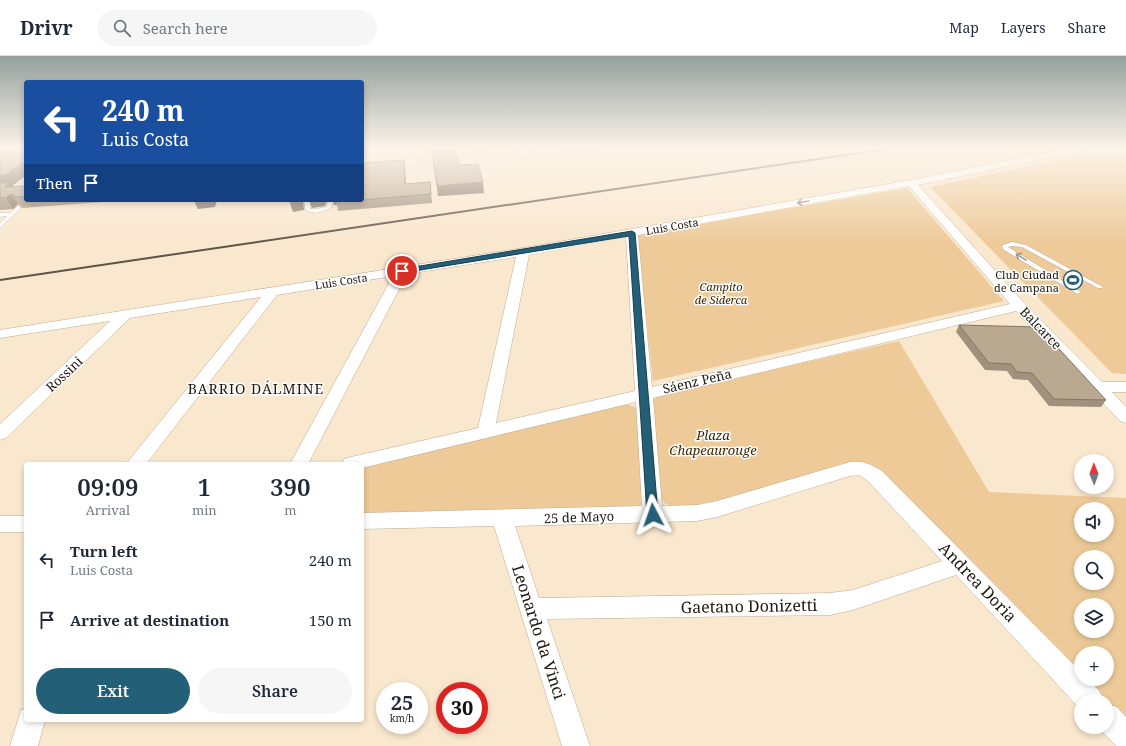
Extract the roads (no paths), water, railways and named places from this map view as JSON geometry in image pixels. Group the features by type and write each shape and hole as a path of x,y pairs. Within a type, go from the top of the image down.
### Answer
{"street":[{"name":"Luis Costa","path":"0,334 523,252 925,180"},
{"name":"Balcarce","path":"911,183 1019,306 1126,417"},
{"path":"632,233 653,515"},
{"path":"486,431 523,252"},
{"path":"300,462 402,271"},
{"path":"137,462 272,292"},
{"name":"Sáenz Peña","path":"359,462 1019,306"},
{"name":"Rossini","path":"0,434 127,313"},
{"path":"1097,387 1126,387"},
{"name":"25 de Mayo","path":"364,521 502,519 697,513 717,509 850,469 862,468"},
{"name":"Andrea Doria","path":"862,468 875,476 1084,694"},
{"name":"Leonardo da Vinci","path":"502,519 576,746"},
{"path":"0,524 24,524"},
{"name":"Gaetano Donizetti","path":"531,609 830,604 853,600 961,564"},
{"path":"24,746 30,722"},
{"path":"1114,724 1126,737"}],"lane":[{"path":"306,202 308,210 311,211 328,208 331,202"},
{"path":"0,226 18,208"},
{"path":"1,216 12,214"},
{"path":"1078,292 1006,249 1005,246 1012,244 1024,246 1100,287"}],"railway":[{"path":"0,280 675,180"}],"place":[{"name":"Club Ciudad de Campana","path":"1073,280"}],"district":[{"name":"BARRIO DÁLMINE","path":"256,388"}],"park label":[{"name":"Campito de Siderca","path":"721,292"},
{"name":"Plaza Chapeaurouge","path":"713,442"}]}
